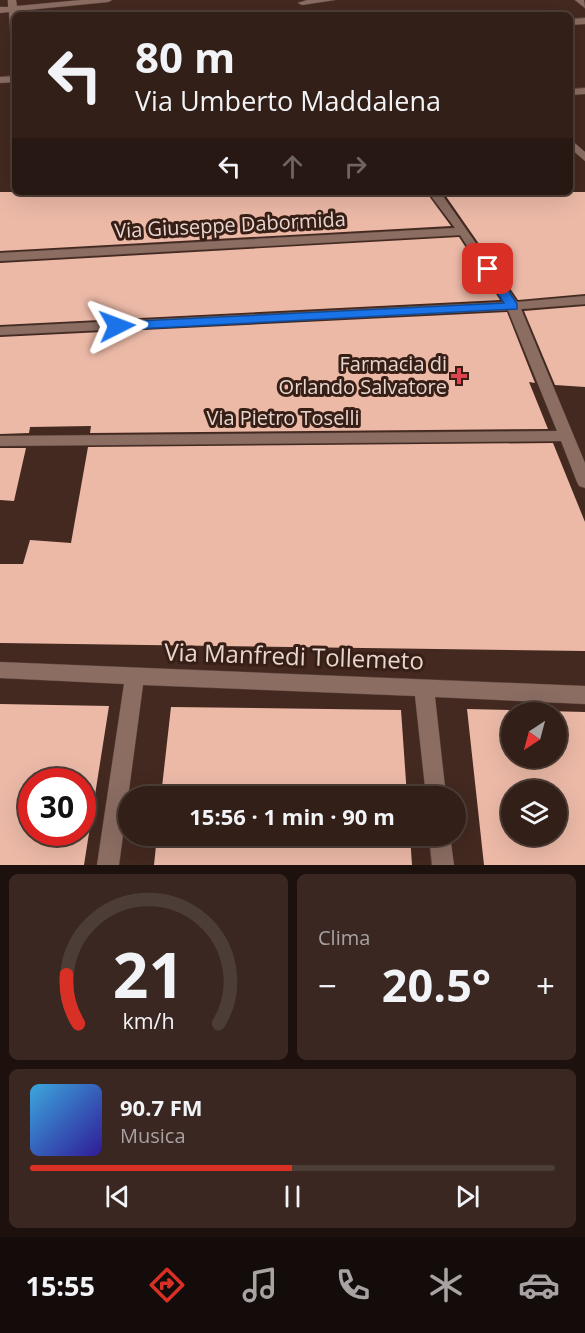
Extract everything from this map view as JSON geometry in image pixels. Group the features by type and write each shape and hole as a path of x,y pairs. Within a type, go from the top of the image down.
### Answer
{"street":[{"path":"0,10 12,4 108,0"},
{"path":"301,2 331,0"},
{"path":"579,0 585,5"},
{"path":"573,145 585,158"},
{"path":"436,195 513,306 585,483"},
{"name":"Via Giuseppe Dabormida","path":"0,257 463,231"},
{"path":"0,331 513,306 585,300"},
{"name":"Via Pietro Toselli","path":"0,441 566,436"},
{"name":"Via Manfredi Tollemeto","path":"0,670 585,695"},
{"path":"108,865 135,676"},
{"path":"424,688 435,786"},
{"path":"441,846 443,865"}],"building":[{"path":"0,192 12,192 12,195 428,195 451,226 0,251"},
{"path":"573,192 585,192 585,294 518,300 445,195 573,195"},
{"path":"459,237 500,300 0,325 0,263"},
{"path":"585,306 585,387 555,385 524,311"},
{"path":"507,312 535,383 529,382 548,429 90,433 91,426 30,427 29,433 0,434 0,337"},
{"path":"553,443 585,522 585,651 0,643 0,564 23,564 30,540 71,543 88,447"},
{"path":"0,448 26,448 14,501 0,500"},
{"path":"0,704 109,706 96,789 96,768 18,768 18,846 87,846 84,865 0,865"},
{"path":"171,707 401,710 406,786 162,786"},
{"path":"467,709 501,710 501,768 567,768 567,712 585,712 585,865 484,865"},
{"path":"156,846 411,846 412,865 154,865"}],"place":[{"name":"Farmacia di Orlando Salvatore","path":"459,376"}],"route":[{"path":"117,326 513,306 488,269"}]}
